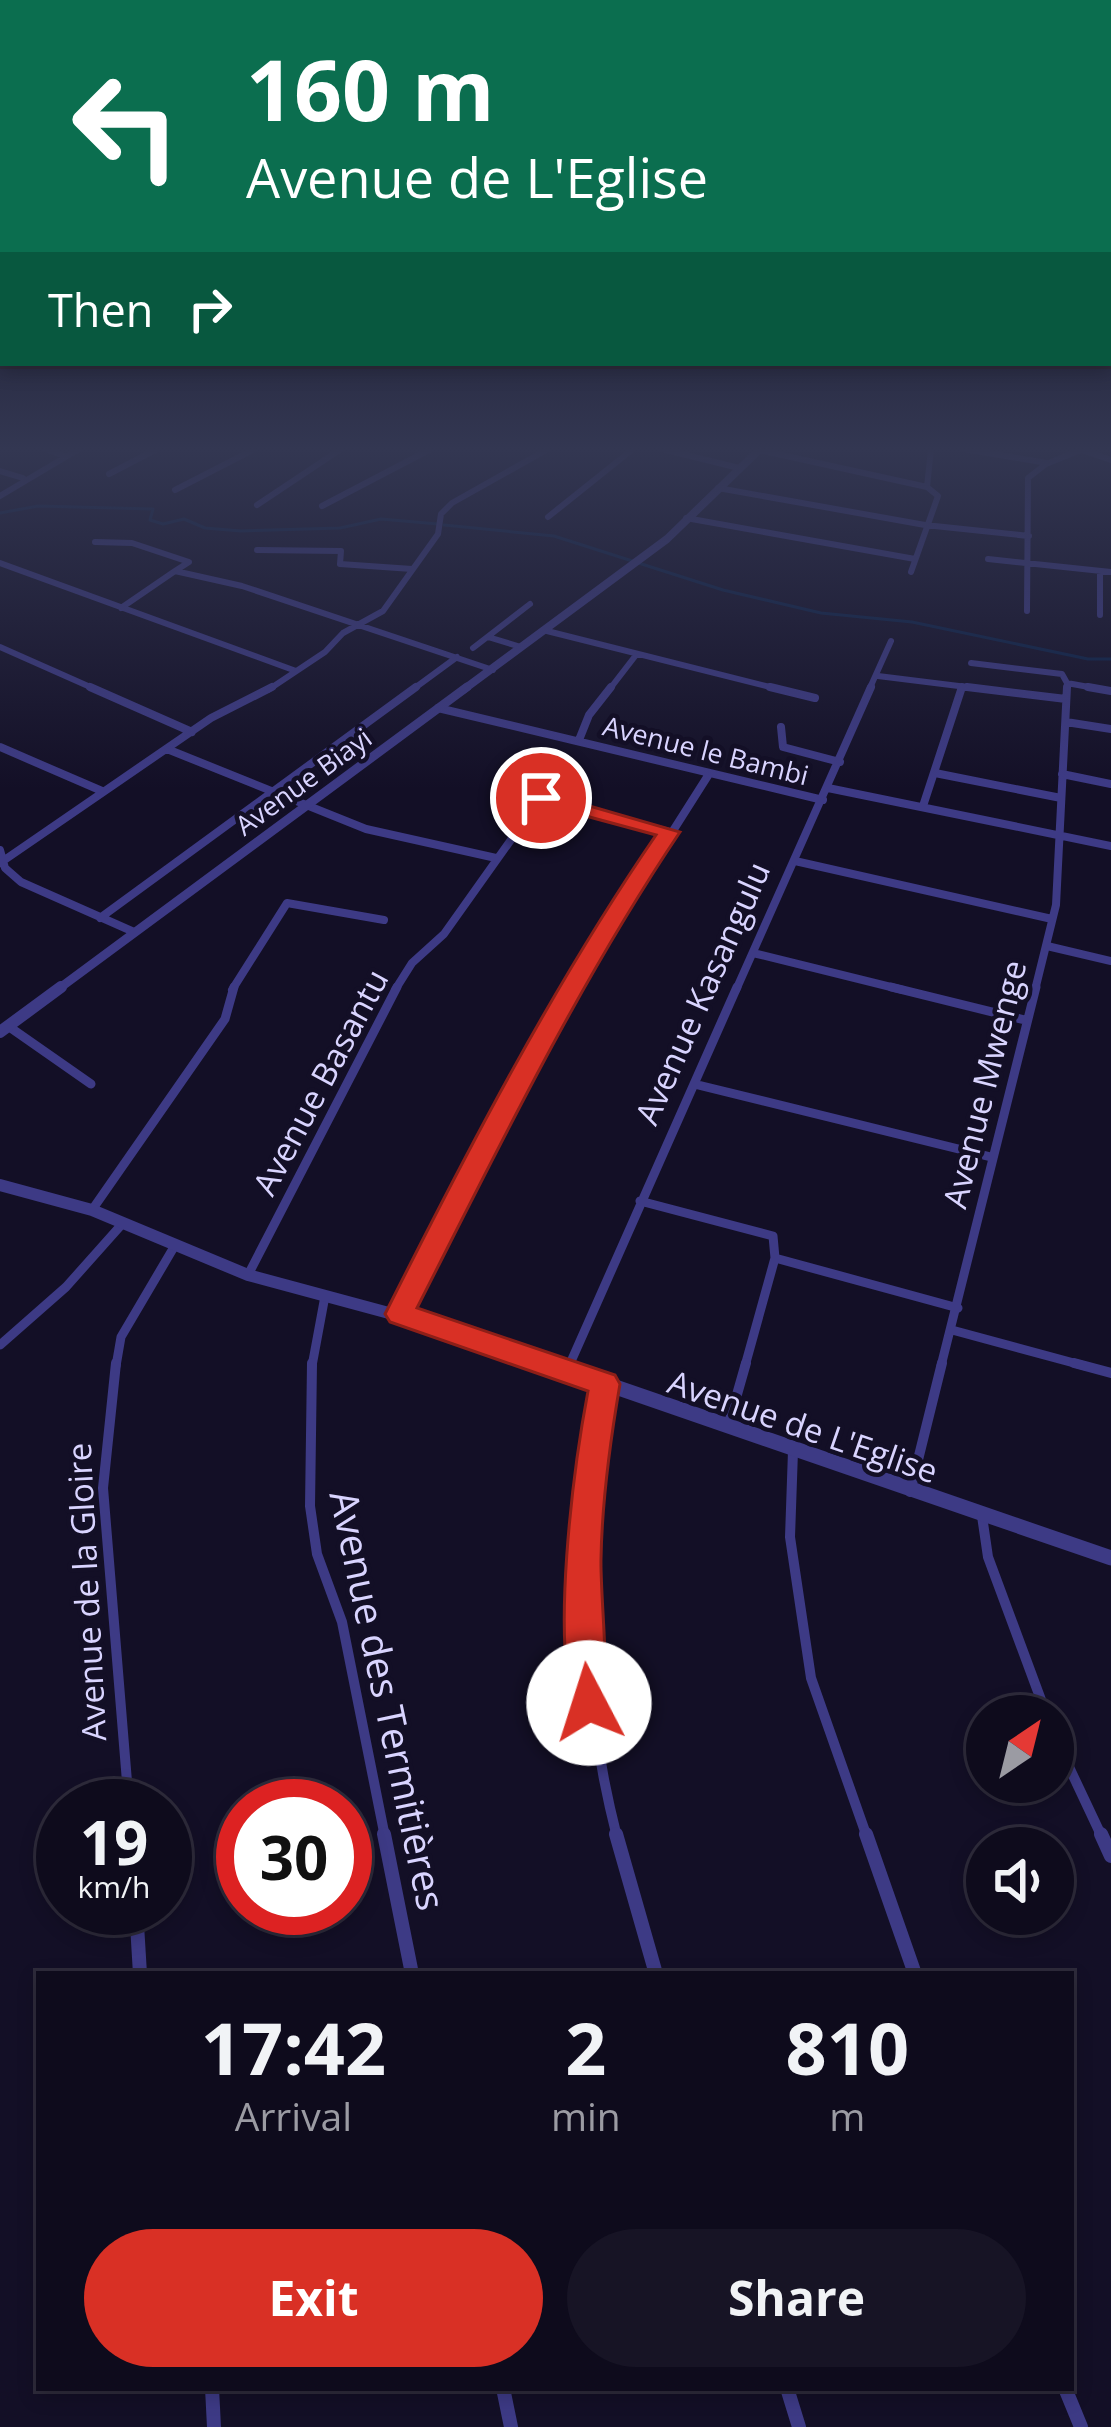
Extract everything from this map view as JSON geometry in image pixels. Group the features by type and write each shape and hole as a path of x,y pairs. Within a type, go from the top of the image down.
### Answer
{"street":[{"path":"121,608 189,562"},
{"path":"340,562 412,569"},
{"path":"2,862 102,791 383,611 417,562"},
{"name":"Avenue Biayi","path":"4,1029 635,562"},
{"path":"910,572 914,562"},
{"path":"1011,562 1111,572"},
{"path":"0,563 296,670"},
{"path":"1027,611 1030,565"},
{"path":"175,571 256,590 493,670"},
{"path":"1100,573 1100,615"},
{"path":"473,648 530,604"},
{"path":"543,630 815,698"},
{"path":"488,637 521,647"},
{"name":"Avenue Kasangulu","path":"567,1370 891,641"},
{"path":"0,647 192,732"},
{"path":"580,740 589,715 636,655"},
{"path":"100,918 457,656"},
{"path":"971,663 1062,674 1067,683 1111,691"},
{"path":"878,676 1066,699"},
{"name":"Avenue Mwenge","path":"910,1492 1047,946 1058,883 1067,683"},
{"path":"923,806 962,687"},
{"name":"Avenue le Bambi","path":"438,708 823,800"},
{"path":"1066,722 1111,729"},
{"path":"781,727 783,747 840,762"},
{"path":"0,747 102,791"},
{"path":"167,749 302,807 388,836 496,858"},
{"path":"934,773 1061,798"},
{"path":"400,1314 495,1129 634,883 709,774"},
{"path":"1062,774 1111,784"},
{"path":"828,788 1111,846"},
{"name":"Avenue Basantu","path":"248,1275 383,1010 412,963 444,934 542,797 669,832"},
{"path":"0,850 9,875 134,932"},
{"path":"795,861 1052,919"},
{"path":"92,1210 225,1018 231,991 287,903 384,920"},
{"path":"1047,946 1111,961"},
{"path":"753,953 1025,1020"},
{"path":"4,1029 91,1084"},
{"path":"694,1084 991,1157"},
{"name":"Avenue de L'Eglise","path":"0,1185 92,1210 248,1275 400,1314 1111,1558"},
{"path":"640,1202 773,1236 775,1258 727,1429"},
{"path":"0,1345 66,1287 123,1222"},
{"name":"Avenue de la Gloire","path":"127,1779 103,1488 108,1406 121,1337 174,1247"},
{"path":"775,1258 958,1308"},
{"name":"Avenue des Termitières","path":"326,1296 313,1350 310,1506 317,1554 342,1622 411,1971"},
{"path":"952,1330 1111,1373"},
{"path":"604,1384 590,1465 584,1557 589,1703 632,1895 655,1971"},
{"path":"794,1451 790,1537 811,1678 914,1971"},
{"path":"982,1516 988,1557 1039,1695"},
{"path":"1074,1778 1111,1856"},
{"path":"138,1935 140,1971"},
{"path":"212,2391 214,2427"},
{"path":"504,2391 511,2427"},
{"path":"788,2391 799,2427"},
{"path":"1066,2391 1082,2427"}],"waterway":[{"path":"636,562 723,590 821,613 912,622 1088,659 1111,659"}],"route":[{"path":"541,798 669,832 634,883 495,1129 400,1314 604,1384 590,1465 584,1557 589,1703"}]}
